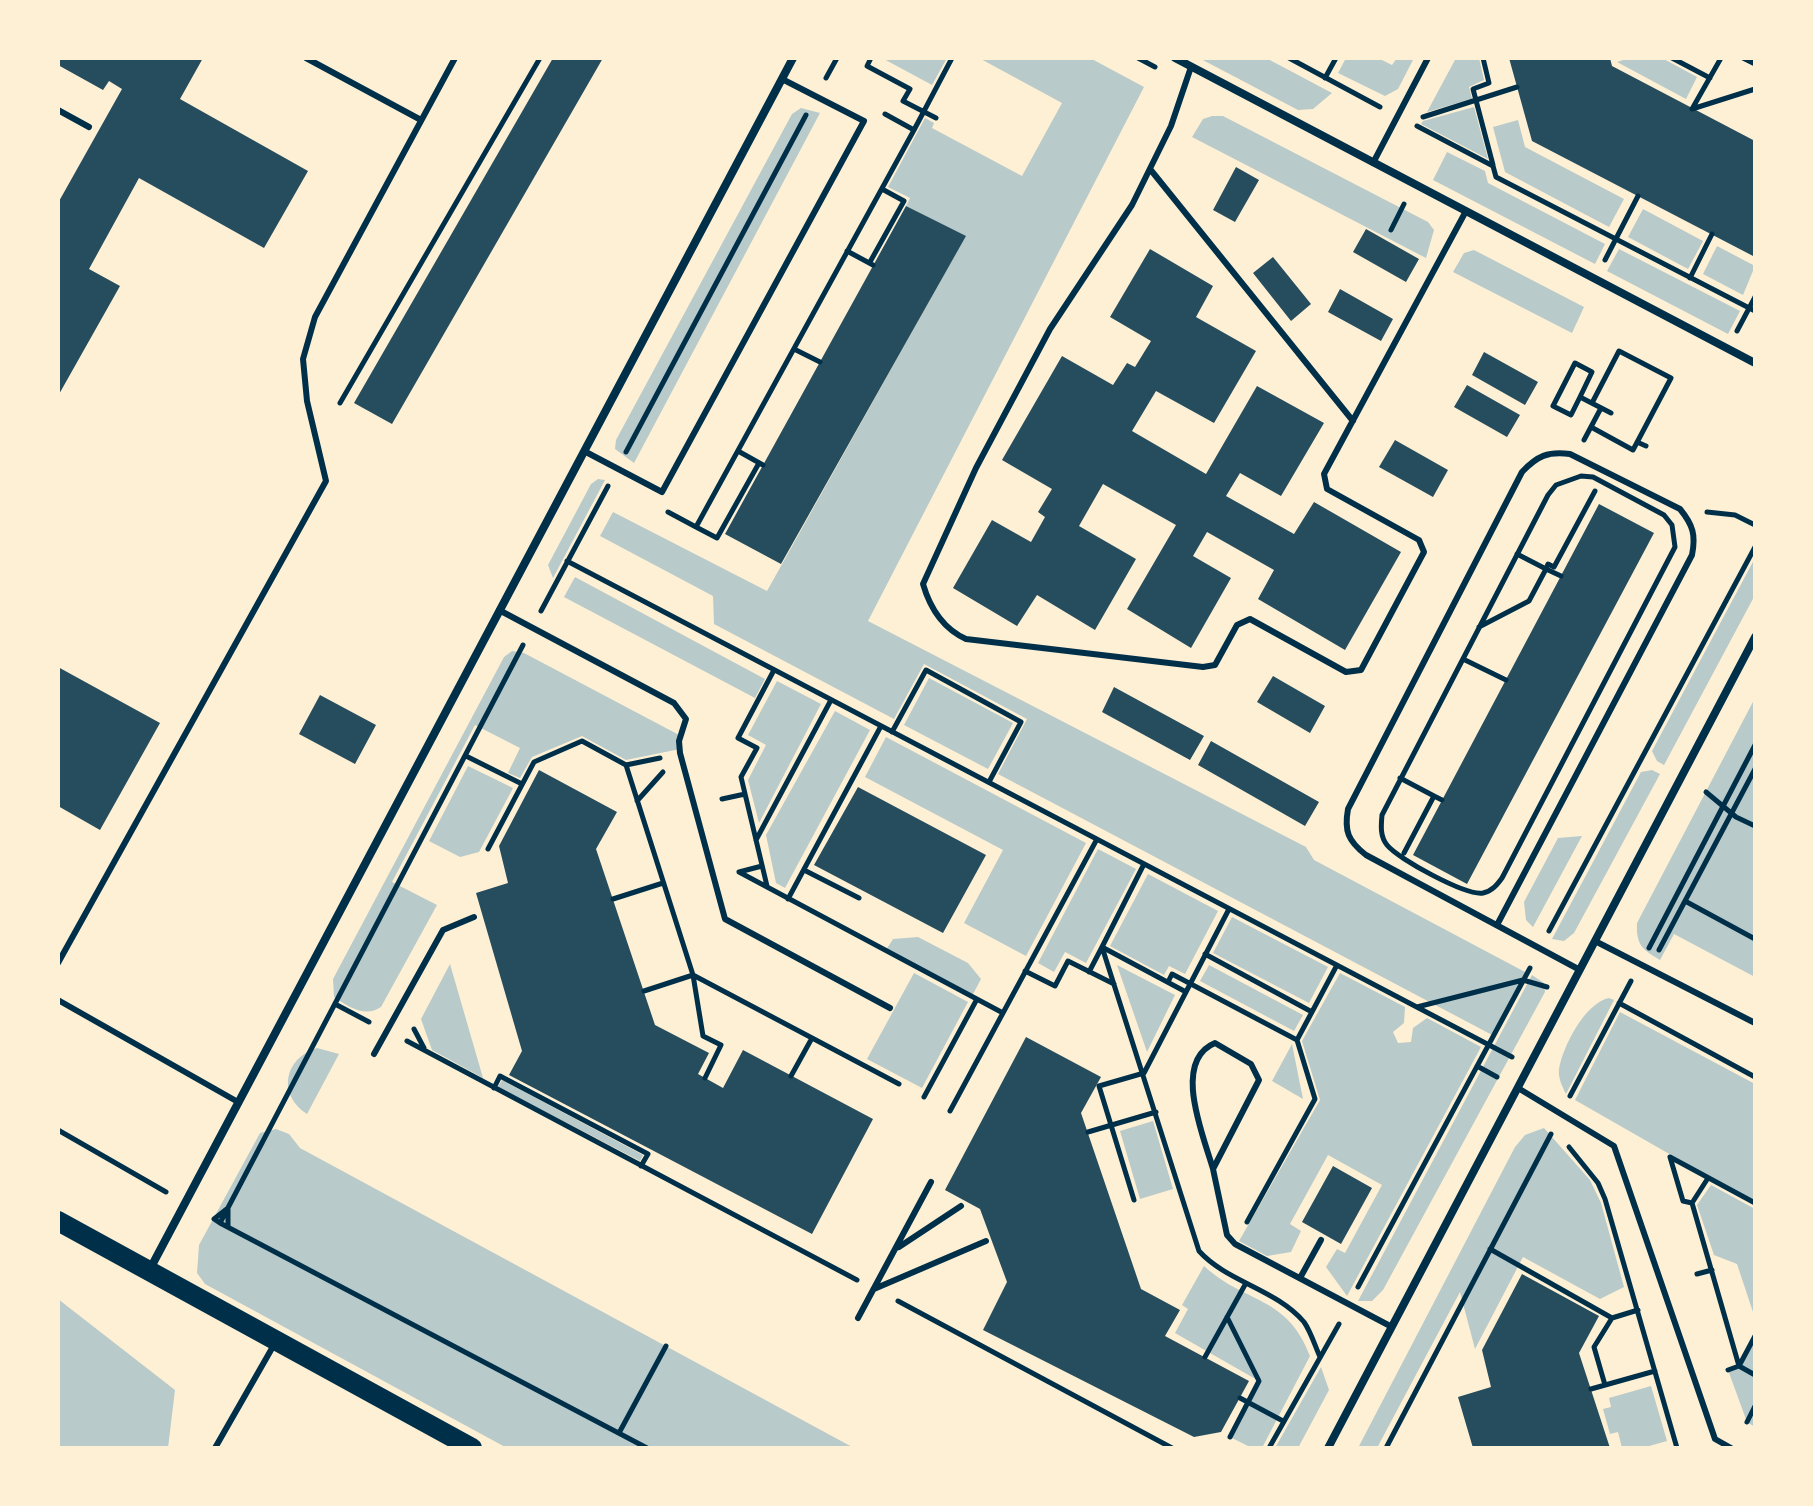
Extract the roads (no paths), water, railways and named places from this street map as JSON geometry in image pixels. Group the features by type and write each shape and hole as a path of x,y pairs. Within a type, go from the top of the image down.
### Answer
{"main road":[{"path":"58,1221 472,1448"}],"street":[{"path":"149,1271 793,58"},
{"path":"1175,58 1755,363"},
{"path":"1328,1448 1755,637"}],"lane":[{"path":"306,58 421,120"},
{"path":"58,963 326,481 307,401 303,359 315,317 455,58"},
{"path":"1373,163 1428,58"},
{"path":"1191,67 1171,126 1132,205 1050,329 976,468 923,584 928,600 951,632 966,639 1203,667 1215,665 1237,625 1250,619 1346,672 1361,670 1424,552 1419,540 1327,489 1324,474 1466,211"},
{"path":"584,451 662,492 864,121 782,79"},
{"path":"58,110 89,127"},
{"path":"1150,169 1353,421"},
{"path":"1497,925 1692,555 1695,538 1691,523 1680,509 1570,454 1555,452 1535,458 1522,472 1348,809 1345,827 1350,843 1366,855 1580,970"},
{"path":"499,610 674,703 686,719 679,741 680,753 725,919 890,1008"},
{"path":"374,1054 443,930 474,917"},
{"path":"1595,941 1755,1023"},
{"path":"58,1000 238,1102"},
{"path":"1213,1169 1259,1080 1251,1064 1215,1043 1206,1049 1190,1083 1227,1235 1235,1244 1392,1327"},
{"path":"1518,1088 1614,1146 1715,1439 1731,1448"},
{"path":"858,1318 931,1182"},
{"path":"896,1249 961,1206"},
{"path":"1300,1278 1321,1240"},
{"path":"874,1289 986,1241"},
{"path":"215,1448 277,1340"}]}
